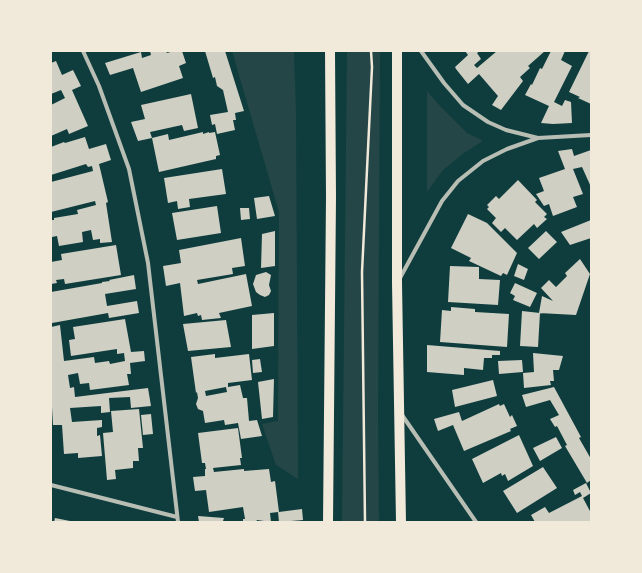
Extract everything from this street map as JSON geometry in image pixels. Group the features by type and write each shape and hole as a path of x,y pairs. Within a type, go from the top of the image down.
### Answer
{"main road":[{"path":"328,522 331,205 330,51"},
{"path":"397,51 397,283 402,522"}],"street":[{"path":"51,484 178,520 148,263 144,241 129,169 99,86 83,51"},
{"path":"421,51 444,83 463,105 488,122 506,130 538,138"},
{"path":"397,283 442,201 458,181 483,161 507,149 538,138 591,135"},
{"path":"400,412 476,522"}],"path":[{"path":"365,522 362,272 372,67 371,51"}],"shaded area":[{"path":"232,51 294,51 296,113 298,479 276,465 262,424 278,421 279,212"},
{"path":"347,51 380,51 378,414 379,522 342,522"},
{"path":"427,91 467,133 483,141 464,153 443,170 427,192"}],"building":[{"path":"150,51 166,51 167,53 182,51 186,63 179,66 183,78 141,92 133,68 110,75 105,63 141,52 142,58 151,55"},
{"path":"205,51 225,51 244,111 235,113 236,120 233,120 235,130 217,134 215,124 212,125 210,115 228,112 223,90 217,86 215,77 213,78"},
{"path":"465,51 480,51 477,53 481,59 474,65 477,68 497,51 545,51 528,66 530,68 520,77 523,81 501,110 492,105 498,96 479,74 468,84 456,69 455,67 468,55"},
{"path":"551,51 565,51 561,60 572,66 554,102 562,106 565,100 571,102 572,123 541,123 549,106 525,95 531,84 532,85 540,68 542,69"},
{"path":"589,51 591,51 591,104 569,92"},
{"path":"56,61 62,75 73,70 81,86 72,90 88,126 69,134 67,129 51,136 51,105 65,98 61,90 51,94 51,63"},
{"path":"191,94 198,128 184,131 182,125 150,132 152,138 138,141 131,122 145,119 141,105"},
{"path":"203,132 203,134 215,132 220,155 216,156 216,159 159,172 152,138 168,134 169,140"},
{"path":"85,137 89,149 106,144 111,160 99,164 108,202 106,203 112,242 100,243 100,239 93,240 91,230 82,232 83,242 59,246 57,236 52,237 51,220 54,220 54,218 78,214 77,210 96,205 95,201 51,212 51,182 93,171 92,166 88,167 86,164 51,175 51,147"},
{"path":"572,149 574,156 591,150 591,187 582,167 573,169 583,194 573,197 577,207 553,216 549,204 544,206 536,194 544,191 539,178 565,169 558,151"},
{"path":"222,169 226,194 189,199 190,207 178,209 177,201 168,203 164,178"},
{"path":"518,180 537,200 535,202 547,214 544,217 547,219 537,228 534,224 517,240 505,228 501,232 492,223 496,218 487,209 489,207 487,205 496,196 499,199"},
{"path":"269,196 275,216 257,219 254,198"},
{"path":"217,206 221,233 177,240 172,213"},
{"path":"240,208 249,208 250,219 241,220"},
{"path":"468,214 487,223 517,253 507,275 503,273 501,276 469,261 471,258 451,248"},
{"path":"591,220 591,238 570,245 561,232"},
{"path":"275,231 275,266 261,268 262,234"},
{"path":"546,231 557,242 539,259 528,248"},
{"path":"241,238 245,266 232,268 233,274 197,280 198,284 246,274 252,306 219,313 221,318 202,320 201,315 198,316 197,313 184,316 180,283 166,286 163,266 181,263 179,250"},
{"path":"116,245 121,275 65,284 64,279 56,280 57,283 51,284 51,262 62,260 61,254"},
{"path":"580,259 590,274 576,315 539,313 542,296 553,301 541,288 549,280 556,287 567,276 565,273"},
{"path":"518,264 528,269 524,280 514,276"},
{"path":"450,266 479,267 479,279 500,280 498,305 448,302"},
{"path":"266,272 271,275 269,285 271,291 269,295 265,297 256,292 253,284 256,275"},
{"path":"134,275 136,289 105,294 107,306 137,301 139,313 109,318 108,313 52,323 51,292 102,283 110,281 109,280"},
{"path":"515,283 537,293 530,307 513,300 515,296 510,293"},
{"path":"451,307 475,309 475,312 509,314 507,347 440,342 442,310 451,311"},
{"path":"522,311 540,313 538,347 520,346"},
{"path":"274,313 274,346 252,349 252,315"},
{"path":"125,319 131,352 144,351 145,361 130,363 131,374 127,374 129,385 90,390 89,383 80,384 78,373 68,375 70,388 74,387 75,397 148,388 151,406 131,408 130,397 109,398 110,412 101,413 101,406 70,408 72,422 102,420 102,427 97,428 97,436 100,435 102,456 78,458 78,453 64,454 62,425 53,425 51,390 51,327 60,325 64,361 94,357 95,363 109,361 110,364 125,361 124,353 117,354 117,349 71,356 69,340 75,339 73,327"},
{"path":"226,320 231,347 188,351 183,324"},
{"path":"427,345 500,351 500,355 492,355 492,358 484,358 483,370 464,368 464,375 427,372"},
{"path":"533,353 563,356 559,370 553,370 554,381 550,381 551,385 524,388 523,373 534,372"},
{"path":"215,354 215,358 249,354 252,380 228,383 228,387 240,385 243,398 247,398 249,421 257,420 262,436 241,439 238,423 225,425 224,420 205,423 203,411 198,409 196,404 198,398 191,357","holes":["226,387 227,392 206,396 205,391"]},
{"path":"260,359 262,372 253,373 252,360"},
{"path":"522,360 523,372 499,374 498,361"},
{"path":"274,379 273,417 262,419 258,382"},
{"path":"493,380 497,396 455,407 452,390"},
{"path":"554,387 591,459 591,480 587,483 565,446 567,445 557,426 555,427 550,419 559,415 550,400 526,407 522,395"},
{"path":"499,404 500,406 504,404 510,417 512,415 517,426 510,429 511,431 464,451 453,425 438,431 434,419 459,412 462,421"},
{"path":"139,409 143,448 138,448 139,461 133,461 133,468 115,470 116,479 107,480 103,433 113,432 111,411"},
{"path":"151,414 153,434 143,435 141,415"},
{"path":"238,428 242,458 240,458 241,465 213,468 214,472 244,469 244,471 269,469 271,482 275,481 279,512 302,509 303,520 279,522 278,512 270,513 271,522 257,520 256,522 243,522 243,519 245,519 243,507 209,512 206,490 195,491 193,477 205,476 206,469 205,463 202,463 198,433"},
{"path":"519,435 533,466 508,481 505,474 502,476 501,473 483,483 472,459"},
{"path":"556,437 562,448 540,461 533,448"},
{"path":"543,467 557,488 517,513 503,491"},
{"path":"586,483 591,493 583,498 591,513 591,522 535,522 531,515 545,507 549,513 582,496 580,492 575,495 573,490"},
{"path":"198,516 224,518 223,521 226,522 199,522"},
{"path":"55,518 70,521 70,522 54,522"}]}
